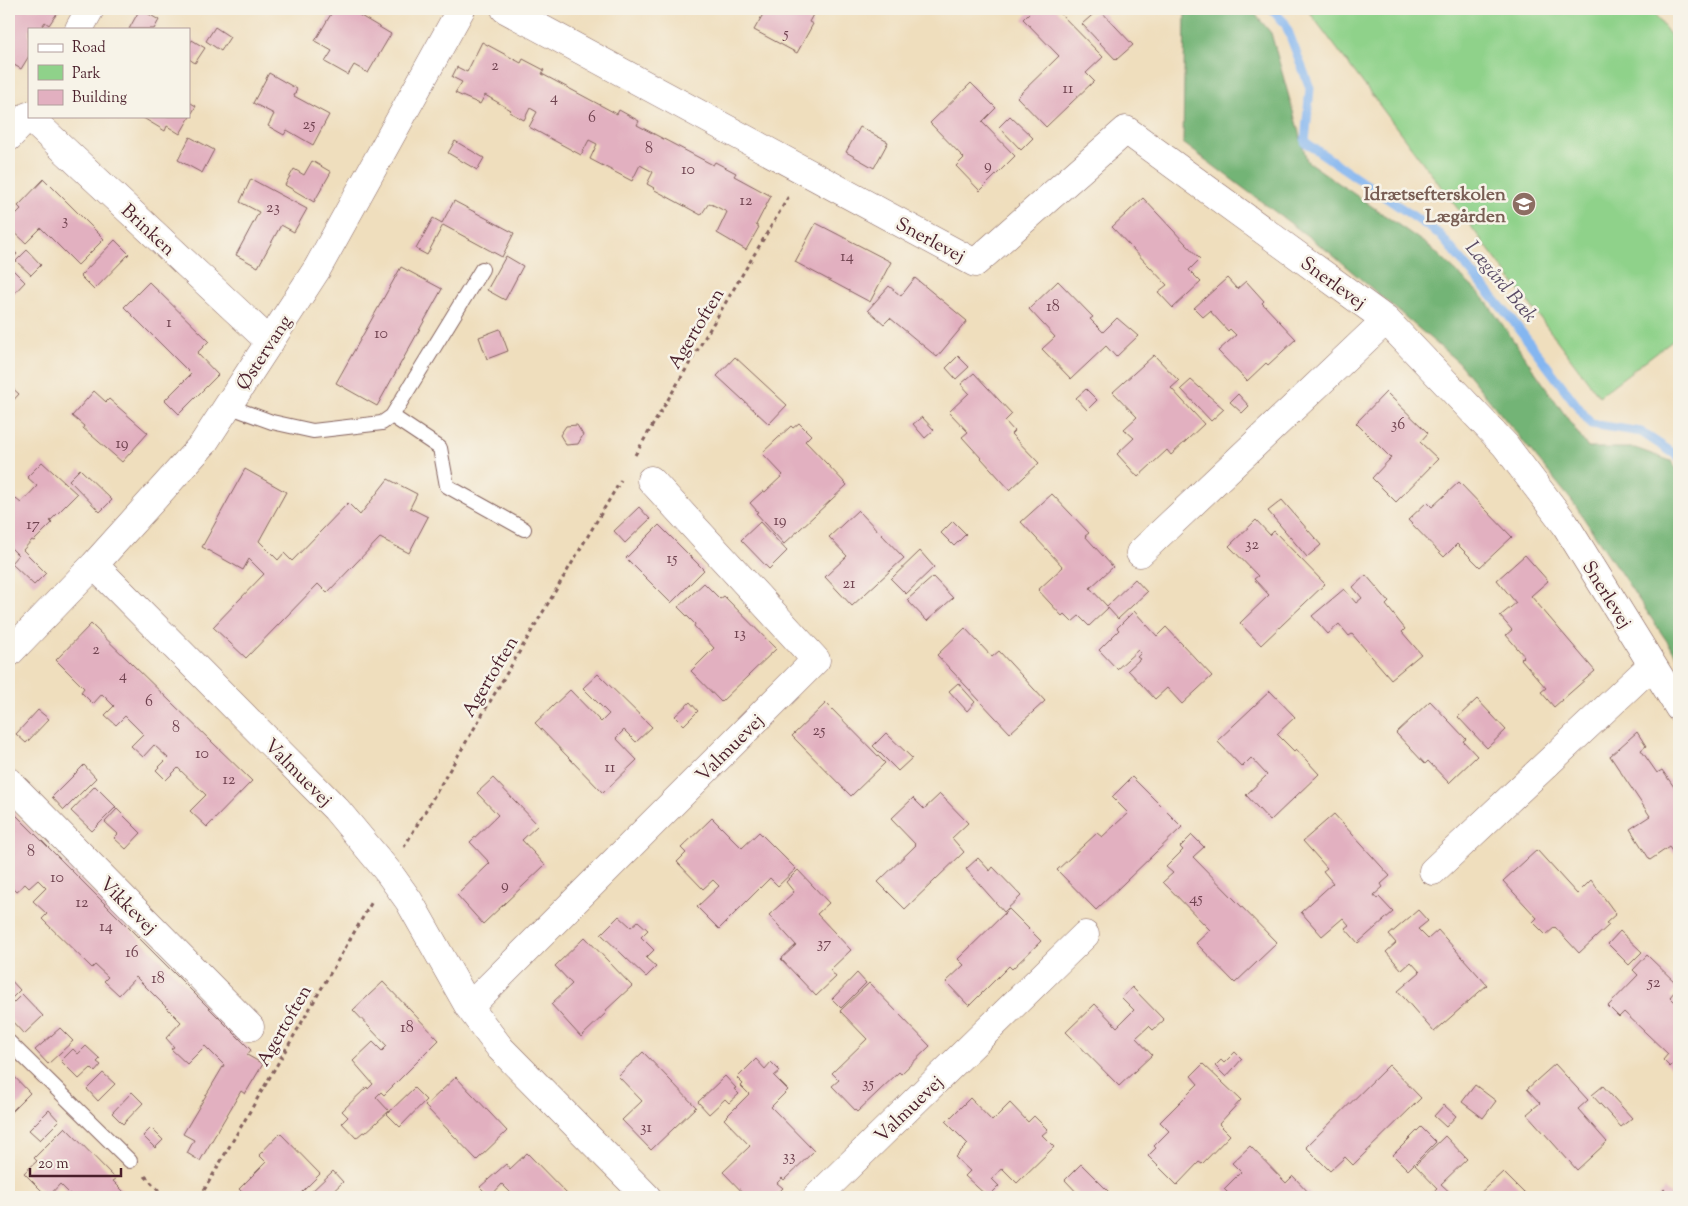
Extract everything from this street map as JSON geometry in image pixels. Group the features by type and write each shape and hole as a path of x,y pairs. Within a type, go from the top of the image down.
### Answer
{"street":[{"path":"80,28 90,9"},
{"name":"Østervang","path":"9,653 94,565 203,444 317,269 461,9"},
{"name":"Snerlevej","path":"505,9 975,263 1126,130 1386,320 1511,453 1565,524 1679,708"},
{"path":"9,137 28,116"},
{"name":"Brinken","path":"30,118 270,342"},
{"name":"Snerlevej","path":"1140,553 1386,320"},
{"name":"Valmuevej","path":"469,1007 816,660 651,480"},
{"name":"Valmuevej","path":"94,565 336,809 388,872 409,901 469,1007 500,1048 647,1197"},
{"path":"1432,871 1652,665"},
{"name":"Vikkevej","path":"9,782 250,1027"},
{"name":"Valmuevej","path":"817,1197 1085,936"}],"lane":[{"path":"228,406 272,422 313,431 382,423 392,416 482,269"},
{"path":"392,416 440,448 447,486 524,529"},
{"path":"9,1042 130,1161"}],"path":[{"name":"Agertoften","path":"634,458 804,171"},
{"name":"Agertoften","path":"200,1197 388,872 624,475"},
{"path":"130,1161 165,1197"}],"green space":[{"path":"1185,9 1251,9 1271,33 1307,161 1430,247 1484,298 1588,448 1635,448 1671,461 1679,475 1679,659 1572,501 1458,362 1329,252 1183,143"},
{"name":"Idrætsefterskolen Lægården","path":"1307,9 1651,9 1679,47 1679,335 1599,396"}],"building":[{"path":"9,9 60,9 49,25 45,22 41,28 28,28 28,58 21,69 9,62"},
{"path":"140,9 159,20 155,28 130,28"},
{"path":"334,9 349,9 391,34 368,73 354,65 348,75 325,62 332,51 315,41"},
{"path":"766,9 816,9 809,22 813,24 797,53 754,30"},
{"path":"1033,9 1056,9 1103,57 1086,73 1094,81 1046,127 1017,97 1059,56 1023,19"},
{"path":"1099,9 1133,45 1116,60 1082,24"},
{"path":"215,27 230,37 221,51 206,41"},
{"path":"192,40 205,48 195,63 190,60 190,43"},
{"path":"482,42 521,63 523,59 544,70 542,74 617,114 619,110 639,121 637,125 713,165 715,162 736,173 734,176 771,196 756,225 759,227 746,250 717,233 727,212 709,203 701,215 647,184 653,172 640,165 632,181 590,159 597,144 589,140 581,155 529,127 537,112 530,108 524,120 485,95 480,104 455,93 462,82 452,77 457,67 467,72"},
{"path":"269,73 297,89 294,96 329,115 313,145 287,130 284,135 268,126 274,114 253,103"},
{"path":"971,83 996,108 982,122 1015,156 980,191 956,166 964,158 930,123"},
{"path":"190,103 196,106 190,116"},
{"path":"1010,116 1033,138 1021,150 999,127"},
{"path":"143,118 189,118 180,134 167,126 165,131"},
{"path":"860,127 888,142 874,168 846,152"},
{"path":"190,137 214,150 202,173 178,160"},
{"path":"455,141 484,158 477,170 448,153"},
{"path":"312,161 331,172 314,202 285,185 294,169 304,175"},
{"path":"44,179 104,239 78,265 41,228 26,243 9,227 9,221 21,209 18,206"},
{"path":"251,179 307,209 294,232 281,225 258,267 236,255 259,212 240,202"},
{"path":"1143,198 1200,259 1189,270 1201,282 1173,308 1158,292 1167,285 1112,227"},
{"path":"454,201 514,233 502,257 443,225 427,255 416,249 433,218 442,223"},
{"path":"816,223 891,262 870,302 795,262"},
{"path":"115,240 129,254 94,290 80,276"},
{"path":"9,246 17,254 9,263"},
{"path":"27,250 41,265 31,275 16,261"},
{"path":"506,256 523,266 505,300 487,290"},
{"path":"9,266 25,282 9,299"},
{"path":"401,267 442,289 377,406 336,383"},
{"path":"915,278 967,321 937,357 890,318 884,324 868,310 889,286 901,296"},
{"path":"1227,278 1237,289 1246,281 1264,301 1262,303 1296,339 1268,365 1266,363 1247,381 1218,351 1236,335 1230,329 1228,331 1210,311 1203,317 1194,308"},
{"path":"1058,281 1093,317 1090,319 1103,332 1117,318 1138,336 1116,357 1106,346 1071,379 1042,349 1055,337 1029,309"},
{"path":"149,282 209,341 197,353 218,375 179,414 165,400 191,374 124,307"},
{"path":"500,329 508,351 487,359 479,337"},
{"path":"1154,355 1179,381 1171,388 1204,424 1171,455 1167,450 1138,477 1117,454 1134,438 1124,429 1137,417 1113,392"},
{"path":"958,356 969,367 956,379 946,368"},
{"path":"735,357 787,405 769,424 717,376"},
{"path":"974,373 1012,414 1005,421 1014,431 1011,434 1039,463 1010,490 962,437 968,432 949,412 969,393 961,384"},
{"path":"1191,380 1224,409 1211,421 1181,389"},
{"path":"9,387 19,394 9,405"},
{"path":"1086,389 1097,400 1087,410 1076,398"},
{"path":"94,391 106,402 109,399 148,433 122,462 72,416"},
{"path":"1386,392 1428,433 1420,442 1438,459 1396,502 1372,478 1391,458 1356,423"},
{"path":"1238,394 1249,406 1242,413 1230,402"},
{"path":"922,417 934,430 925,438 913,424"},
{"path":"799,423 811,435 805,441 847,485 784,544 756,513 758,512 750,503 783,475 762,453 791,426 793,428"},
{"path":"577,425 583,435 578,444 566,445 560,435 566,426"},
{"path":"42,462 77,494 50,521 52,523 23,550 46,573 34,585 11,563 18,555 9,546 9,506 16,499 21,503 37,486 27,477"},
{"path":"80,469 112,500 100,512 69,480"},
{"path":"245,469 286,492 259,541 278,560 284,553 292,561 348,503 360,515 388,479 417,494 410,508 428,517 409,553 380,538 327,593 318,584 246,658 213,627 264,574 249,559 243,570 202,547"},
{"path":"1459,482 1512,537 1480,567 1457,544 1444,557 1408,520 1427,502 1432,507"},
{"path":"1052,494 1089,533 1085,536 1113,567 1090,588 1107,606 1135,579 1147,592 1118,619 1108,608 1089,626 1079,616 1072,622 1064,614 1062,616 1038,590 1063,567 1021,522"},
{"path":"1282,500 1321,545 1307,557 1268,511"},
{"path":"639,507 650,519 625,543 614,531"},
{"path":"858,510 904,558 852,606 825,577 847,556 829,537"},
{"path":"1256,520 1270,535 1274,531 1325,584 1261,645 1240,623 1269,595 1254,579 1258,576 1229,546"},
{"path":"953,521 966,534 954,546 941,533"},
{"path":"760,522 787,551 769,569 741,540"},
{"path":"659,525 704,570 671,603 626,558"},
{"path":"920,551 934,567 906,594 891,579"},
{"path":"1525,555 1548,581 1531,596 1595,671 1554,707 1541,692 1546,688 1521,659 1524,656 1506,635 1512,630 1500,616 1516,603 1497,580"},
{"path":"1366,575 1389,602 1386,605 1405,629 1402,632 1421,654 1391,679 1352,634 1349,636 1339,624 1328,634 1312,616 1344,589 1356,603 1362,598 1353,587"},
{"path":"933,577 953,598 927,621 907,600"},
{"path":"704,583 720,599 724,596 776,649 721,702 691,671 714,648 694,626 695,624 678,607"},
{"path":"1134,611 1157,636 1166,627 1212,676 1182,704 1167,688 1155,699 1128,670 1140,659 1137,657 1141,653 1138,650 1117,669 1099,650 1119,630 1117,628"},
{"path":"91,624 252,781 207,827 190,811 206,795 178,768 166,780 156,770 168,758 154,745 143,757 131,746 143,734 125,716 116,725 105,715 114,706 102,694 93,704 81,692 84,688 56,660"},
{"path":"965,628 992,657 999,651 1045,701 1010,733 937,655"},
{"path":"598,674 652,727 636,742 624,730 616,738 637,760 603,793 535,723 570,690 601,722 609,714 583,688"},
{"path":"958,683 975,702 967,711 949,691"},
{"path":"1270,691 1295,717 1277,734 1294,751 1296,749 1319,774 1270,821 1246,795 1267,775 1251,758 1242,767 1217,741"},
{"path":"1477,699 1506,730 1487,748 1458,717"},
{"path":"1430,701 1466,739 1463,741 1477,756 1449,783 1428,761 1425,764 1396,733"},
{"path":"690,702 698,711 684,725 675,716"},
{"path":"826,703 885,763 851,796 792,736"},
{"path":"38,710 49,719 26,743 16,734"},
{"path":"1637,732 1646,746 1641,750 1657,773 1662,770 1679,794 1679,851 1674,854 1669,847 1650,860 1630,829 1650,816 1610,756"},
{"path":"886,733 912,758 898,771 873,746"},
{"path":"84,765 96,778 64,810 52,797"},
{"path":"1132,777 1182,827 1096,910 1057,870 1097,833 1102,837 1128,813 1112,797"},
{"path":"493,778 538,825 522,840 545,865 483,924 457,895 490,863 470,842 498,815 477,793"},
{"path":"95,786 116,807 92,831 71,811"},
{"path":"940,794 968,823 952,838 964,852 905,909 878,882 916,845 891,819 913,798 924,809"},
{"path":"9,808 251,1050 247,1055 263,1064 245,1094 241,1091 200,1161 187,1153 194,1140 183,1134 224,1065 205,1046 187,1064 171,1049 174,1047 166,1038 181,1022 136,977 119,995 104,981 108,977 95,965 92,968 42,919 47,914 33,901 46,888 38,880 29,888 25,884 16,892 9,885"},
{"path":"117,809 141,833 126,849 114,838 118,834 105,822"},
{"path":"1334,814 1390,876 1381,884 1383,887 1374,895 1377,899 1379,897 1393,912 1358,943 1345,928 1349,925 1343,918 1322,936 1301,912 1333,883 1323,871 1327,868 1303,841"},
{"path":"712,818 742,848 759,832 796,869 778,886 770,878 719,929 697,907 719,886 713,880 703,889 677,862 686,853 681,848"},
{"path":"1192,835 1204,847 1193,857 1277,943 1235,983 1196,943 1210,930 1163,882 1173,873 1166,867 1183,850 1180,847"},
{"path":"1537,850 1577,894 1591,880 1616,914 1606,923 1609,925 1579,953 1555,927 1546,935 1533,922 1537,918 1503,881"},
{"path":"978,858 990,871 993,867 1021,896 1004,912 966,869"},
{"path":"798,870 829,903 817,914 851,950 830,970 836,977 816,996 781,959 796,945 769,915 794,892 786,882"},
{"path":"1009,909 1041,941 1012,969 1009,966 969,1006 946,982 964,965 958,959"},
{"path":"1418,910 1428,921 1418,929 1428,939 1438,930 1487,985 1434,1032 1398,991 1420,972 1411,962 1402,970 1386,952 1396,943 1389,935"},
{"path":"619,916 631,927 638,921 648,930 641,937 654,950 646,958 656,967 646,977 601,934"},
{"path":"1620,931 1642,952 1629,965 1608,944"},
{"path":"585,937 632,986 581,1037 551,1004 572,984 555,966"},
{"path":"1647,955 1679,986 1670,997 1679,1006 1679,1058 1670,1067 1663,1060 1668,1054 1624,1012 1619,1017 1608,1006 1638,975 1633,970"},
{"path":"857,973 866,983 841,1008 832,999"},
{"path":"9,978 20,990 9,1001"},
{"path":"383,982 439,1040 384,1095 381,1092 376,1097 389,1111 365,1133 363,1132 356,1138 342,1123 348,1117 342,1111 367,1087 368,1089 373,1084 353,1061 373,1042 382,1051 387,1046 353,1010"},
{"path":"869,983 930,1046 901,1074 899,1072 857,1112 832,1086 839,1080 832,1073 867,1039 840,1011"},
{"path":"1132,987 1164,1020 1153,1030 1149,1026 1136,1038 1152,1055 1119,1086 1066,1032 1095,1004 1117,1027 1134,1010 1122,998"},
{"path":"22,994 43,1016 24,1034 9,1018 9,1007"},
{"path":"60,1028 73,1041 48,1064 35,1050"},
{"path":"86,1046 100,1059 97,1062 101,1065 95,1072 91,1068 79,1079 61,1061 73,1049 78,1054"},
{"path":"643,1052 696,1107 651,1150 622,1120 642,1101 618,1076"},
{"path":"1235,1052 1242,1059 1226,1077 1215,1066 1221,1060 1224,1063"},
{"path":"756,1059 765,1069 771,1062 780,1071 774,1076 788,1090 771,1107 814,1151 784,1180 782,1178 777,1183 783,1188 774,1197 747,1197 723,1172 750,1146 724,1119 749,1094 741,1086 743,1084 737,1078"},
{"path":"1203,1064 1241,1100 1219,1124 1230,1135 1202,1164 1199,1162 1177,1185 1148,1156 1156,1148 1154,1146 1169,1131 1160,1122 1198,1084 1191,1076"},
{"path":"1555,1064 1588,1100 1578,1109 1607,1142 1577,1170 1527,1114 1540,1103 1527,1089"},
{"path":"1389,1065 1421,1098 1353,1165 1345,1157 1330,1171 1306,1147"},
{"path":"9,1071 30,1093 9,1114"},
{"path":"103,1073 115,1084 98,1101 87,1089"},
{"path":"725,1076 739,1094 729,1103 725,1099 709,1114 698,1102"},
{"path":"456,1077 507,1131 477,1160 425,1106"},
{"path":"1475,1085 1496,1101 1483,1118 1462,1102"},
{"path":"1603,1086 1632,1118 1621,1127 1592,1095"},
{"path":"414,1088 426,1100 400,1127 387,1114"},
{"path":"132,1092 143,1103 123,1124 112,1113"},
{"path":"970,1098 992,1121 1010,1103 1028,1122 1034,1116 1048,1130 1042,1135 1054,1147 1017,1183 1002,1168 992,1179 999,1186 988,1197 965,1176 970,1171 955,1157 968,1144 946,1122"},
{"path":"1444,1105 1456,1116 1446,1127 1434,1116"},
{"path":"49,1110 59,1121 40,1140 29,1130"},
{"path":"65,1127 116,1179 113,1181 128,1196 73,1197 60,1184 48,1197 24,1173 37,1161 34,1158"},
{"path":"1421,1127 1436,1142 1408,1170 1393,1155"},
{"path":"151,1128 163,1140 155,1148 143,1136"},
{"path":"280,1133 320,1174 297,1197 247,1197 239,1189 266,1162 259,1155"},
{"path":"1445,1136 1467,1159 1441,1184 1455,1197 1427,1197 1437,1188 1415,1165"},
{"path":"1250,1146 1286,1183 1293,1176 1313,1197 1232,1197 1224,1189 1241,1172 1232,1163"},
{"path":"527,1153 570,1197 515,1197 502,1184 490,1197 480,1187 506,1164 510,1169"},
{"path":"1081,1164 1109,1192 1104,1197 1081,1197 1065,1180"},
{"path":"333,1171 343,1182 327,1197 306,1197"},
{"path":"1503,1172 1525,1194 1522,1197 1476,1197"},
{"path":"1664,1189 1674,1197 1658,1197"}],"waterway":[{"name":"Lægård Bæk","path":"1271,9 1285,23 1310,88 1305,142 1439,234 1513,321 1591,424 1641,432 1679,457"}],"place":[{"name":"Idrætsefterskolen Lægården","path":"1524,204"}]}
